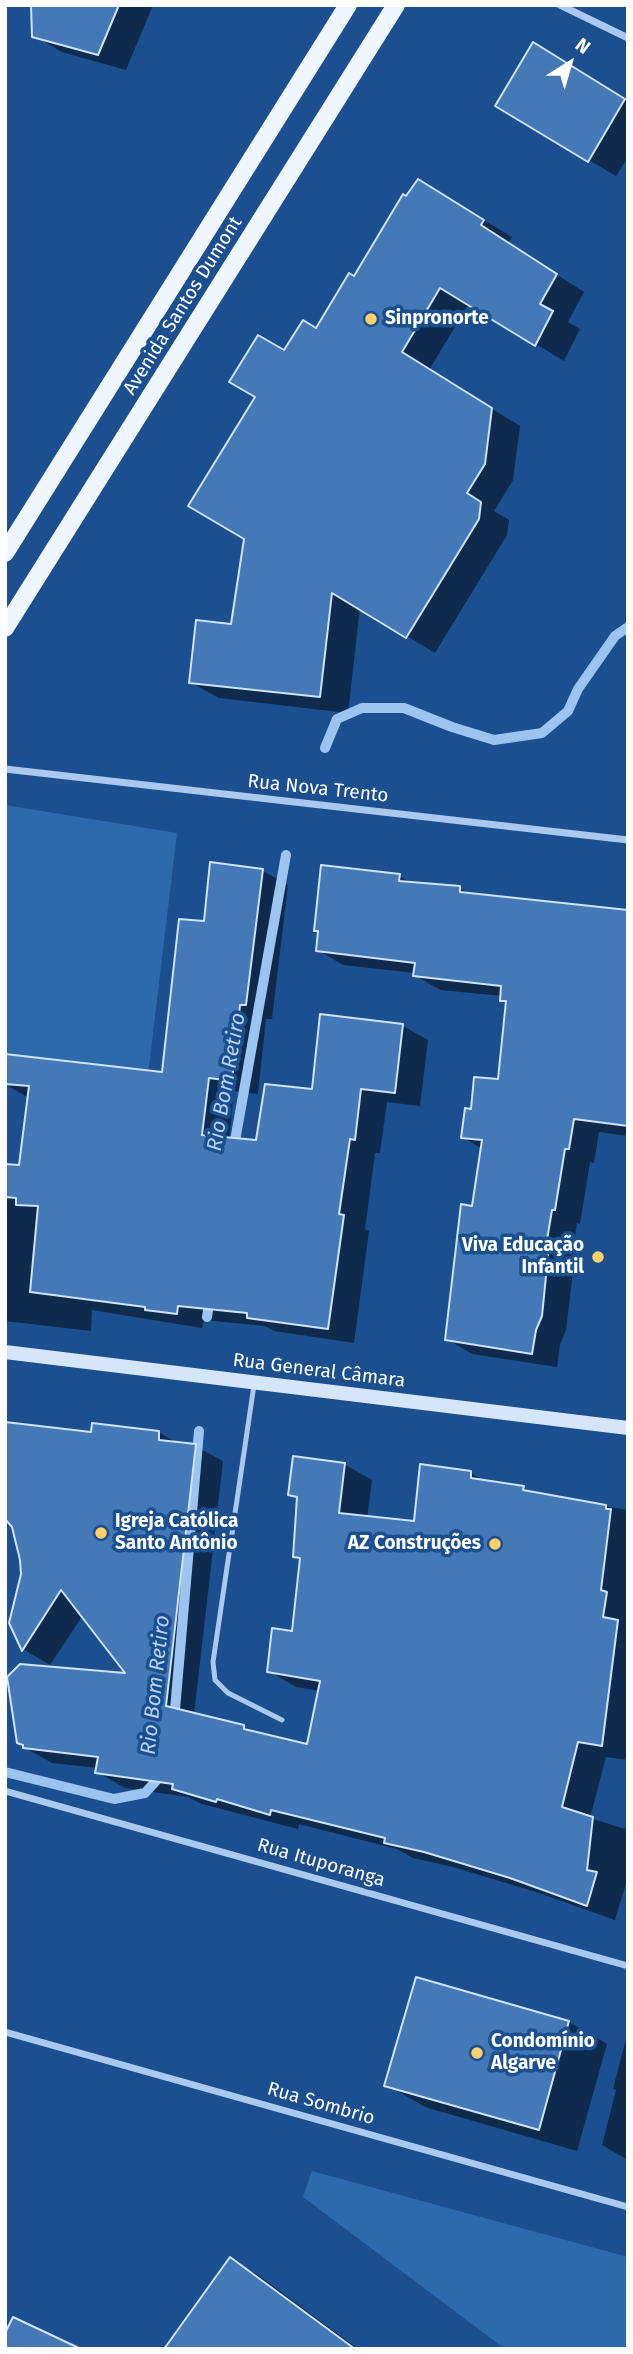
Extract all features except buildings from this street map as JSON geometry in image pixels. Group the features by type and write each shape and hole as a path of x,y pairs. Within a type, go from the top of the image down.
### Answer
{"main road":[{"name":"Avenida Santos Dumont","path":"5,553 348,5"},
{"name":"Avenida Santos Dumont","path":"5,628 396,5"},
{"name":"Rua General Câmara","path":"5,1352 628,1427"}],"street":[{"path":"561,5 628,37"},
{"name":"Rua Nova Trento","path":"5,769 628,840"},
{"name":"Rua Ituporanga","path":"5,1791 628,1966"},
{"name":"Rua Sombrio","path":"5,2032 628,2207"}],"lane":[{"path":"254,1382 213,1662 215,1680 228,1693 282,1720"}],"shaded area":[{"path":"5,805 177,833 148,1075 5,1057"},
{"path":"312,2171 628,2257 628,2349 505,2349 303,2197"}],"waterway":[{"name":"Rio Bom Retiro","path":"325,748 337,719 362,708 404,708 494,740 542,733 568,711 578,689 615,636 628,627"},
{"name":"Rio Bom Retiro","path":"233,1152 286,855"},
{"name":"Rio Bom Retiro","path":"207,1317 210,1296"},
{"name":"Rio Bom Retiro","path":"174,1721 199,1431"},
{"name":"Rio Bom Retiro","path":"5,1772 114,1799 145,1793 165,1771"}],"place":[{"name":"Sinpronorte","path":"371,319"},
{"name":"Viva Educação Infantil","path":"598,1257"},
{"name":"Igreja Católica Santo Antônio","path":"101,1533"},
{"name":"AZ Construções","path":"495,1544"},
{"name":"Condomínio Algarve","path":"477,2053"}]}
